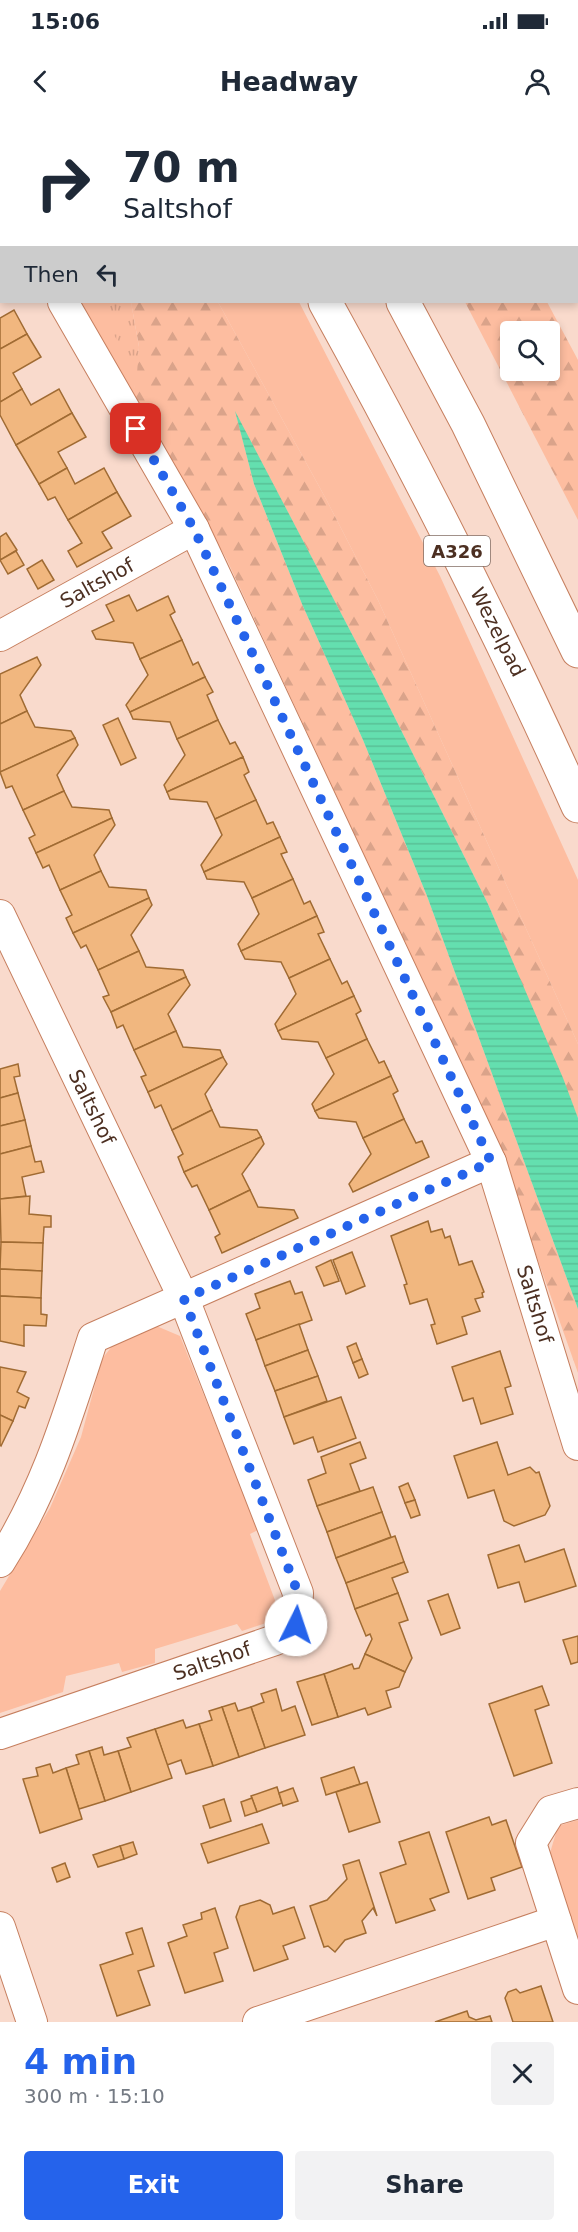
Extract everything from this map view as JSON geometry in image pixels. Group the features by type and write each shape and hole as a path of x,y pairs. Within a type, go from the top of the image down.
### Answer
{"highway":[{"name":"Wezelpad","path":"326,303 406,448 517,669 578,806"},
{"name":"A326","path":"404,303 468,424 578,651"}],"street":[{"name":"Saltshof","path":"64,303 194,529 491,1162 578,1446"},
{"name":"Saltshof","path":"0,636 194,529"},
{"name":"Saltshof","path":"0,915 184,1299 298,1593 296,1625 275,1640 0,1734"},
{"path":"0,1562 22,1528 56,1453 93,1338 491,1162"},
{"path":"577,1982 531,1843 551,1811 578,1803"},
{"path":"258,2022 555,1921"},
{"path":"0,1927 32,2022"}],"green space":[{"path":"81,303 131,303 137,373 133,397"},
{"path":"95,303 131,303 139,347 137,373"},
{"path":"131,303 219,303 326,499 378,600 578,1044 578,1118 488,904 375,678 236,414 254,484 302,604 363,740 427,896 578,1309 578,1373 492,1131 226,558 133,397 139,347"},
{"path":"219,303 300,303 440,576 578,880 578,1044 378,600 326,499"},
{"path":"466,303 548,303 557,321 500,321 500,370"},
{"path":"560,326 578,360 578,520 506,381 560,381"},
{"path":"154,1325 180,1336 258,1530 250,1534 276,1603 266,1623 242,1631 237,1624 155,1649 155,1663 122,1672 119,1663 66,1676 63,1692 0,1713 0,1591 50,1508 81,1437 102,1359 116,1341"},
{"path":"578,1820 578,1943 550,1853 558,1826"}],"shaded area":[{"path":"235,411 375,678 488,904 563,1078 578,1118 578,1309 427,896 363,740 302,604 254,484"}],"building":[{"path":"14,310 27,334 0,349 0,318"},
{"path":"27,334 41,357 13,373 22,389 0,402 0,349"},
{"path":"22,389 31,405 59,389 72,413 16,445 0,415 0,402"},
{"path":"72,413 86,437 58,452 67,468 39,484 16,445"},
{"path":"67,468 75,484 104,468 117,492 68,520 55,497 48,500 39,484"},
{"path":"117,492 131,516 102,532 112,548 77,567 68,551 82,543 68,520"},
{"path":"6,533 17,550 0,560 0,537"},
{"path":"16,551 24,565 8,574 0,560"},
{"path":"42,560 54,580 38,589 27,569"},
{"path":"129,595 137,611 168,596 175,612 170,615 182,640 140,659 133,643 96,639 92,631 114,621 106,605"},
{"path":"182,640 193,665 198,662 205,677 130,712 126,705 148,675 140,659"},
{"path":"37,657 41,665 20,695 27,711 0,724 0,674"},
{"path":"205,677 213,692 207,695 218,720 177,739 170,722 133,719 130,712"},
{"path":"27,711 35,727 71,731 75,738 0,772 0,724"},
{"path":"118,718 136,758 121,765 103,725"},
{"path":"218,720 230,744 235,742 243,757 167,792 164,785 185,755 177,739"},
{"path":"75,738 78,745 57,775 64,791 23,810 12,786 6,788 0,772"},
{"path":"243,757 249,772 244,775 256,800 215,819 207,802 170,799 167,792"},
{"path":"64,791 72,807 109,810 112,818 36,853 29,838 35,835 23,810"},
{"path":"256,800 267,824 273,822 280,837 204,872 201,865 222,835 215,819"},
{"path":"112,818 115,825 94,855 101,871 60,890 49,865 43,868 36,853"},
{"path":"280,837 287,852 281,854 293,879 252,898 244,882 207,879 204,872"},
{"path":"101,871 109,887 146,890 149,898 73,933 66,918 72,915 60,890"},
{"path":"293,879 304,904 310,901 317,916 241,951 238,944 259,914 252,898"},
{"path":"149,898 152,905 131,935 139,951 98,970 86,945 81,948 73,933"},
{"path":"317,916 324,932 318,934 330,959 289,978 281,962 245,959 241,951"},
{"path":"139,951 146,967 183,970 186,977 111,1012 103,997 109,995 98,970"},
{"path":"330,959 342,984 347,981 354,996 278,1031 275,1024 296,994 289,978"},
{"path":"186,977 190,985 168,1014 176,1031 134,1050 123,1025 117,1028 111,1012"},
{"path":"354,996 361,1011 356,1014 367,1039 326,1058 318,1042 282,1039 278,1031"},
{"path":"176,1031 183,1047 220,1050 223,1057 148,1092 141,1077 146,1075 134,1050"},
{"path":"367,1039 379,1063 384,1061 391,1076 315,1111 312,1104 334,1074 326,1058"},
{"path":"223,1057 227,1064 205,1094 212,1110 172,1130 161,1105 155,1108 148,1092"},
{"path":"18,1064 20,1076 14,1077 18,1093 0,1098 0,1069"},
{"path":"391,1076 398,1091 393,1094 404,1119 363,1138 356,1122 319,1118 315,1111"},
{"path":"18,1093 25,1120 0,1126 0,1098"},
{"path":"212,1110 220,1127 257,1130 261,1137 184,1172 178,1157 183,1154 172,1130"},
{"path":"404,1119 416,1143 422,1141 429,1157 353,1192 349,1184 371,1154 363,1138"},
{"path":"25,1120 31,1146 0,1154 0,1126"},
{"path":"261,1137 264,1144 242,1174 250,1190 209,1210 197,1185 192,1187 184,1172"},
{"path":"31,1146 35,1162 41,1161 44,1172 22,1177 26,1196 0,1199 0,1154"},
{"path":"250,1190 258,1207 294,1210 298,1218 222,1253 215,1237 220,1234 209,1210"},
{"path":"30,1196 29,1214 51,1216 51,1227 44,1227 43,1243 1,1242 0,1199"},
{"path":"428,1221 431,1232 442,1229 445,1238 450,1236 459,1265 472,1261 484,1292 483,1297 475,1299 480,1311 462,1317 467,1334 437,1344 431,1325 435,1324 427,1299 410,1304 404,1285 407,1284 391,1236"},
{"path":"1,1242 43,1243 42,1271 0,1269"},
{"path":"352,1252 365,1286 346,1294 333,1260"},
{"path":"331,1260 339,1281 324,1286 316,1267"},
{"path":"0,1269 42,1271 41,1298 0,1296"},
{"path":"290,1281 295,1294 302,1292 312,1320 256,1340 246,1314 260,1308 255,1294"},
{"path":"0,1296 41,1298 41,1314 47,1315 46,1326 24,1325 24,1346 0,1341"},
{"path":"299,1324 308,1350 265,1366 256,1340"},
{"path":"356,1343 362,1359 353,1363 347,1347"},
{"path":"308,1350 318,1376 275,1391 265,1366"},
{"path":"500,1351 511,1386 505,1388 513,1414 481,1424 473,1398 463,1401 452,1367"},
{"path":"362,1359 368,1374 359,1378 353,1363"},
{"path":"0,1367 26,1372 17,1392 29,1398 25,1408 19,1406 13,1421 0,1415"},
{"path":"318,1376 327,1401 284,1417 275,1391"},
{"path":"341,1397 356,1438 318,1452 313,1437 294,1444 284,1417"},
{"path":"0,1415 13,1421 1,1446 0,1445"},
{"path":"360,1442 366,1458 350,1464 360,1491 317,1506 308,1480 326,1473 321,1457"},
{"path":"497,1442 508,1475 530,1467 536,1473 539,1472 550,1506 545,1515 514,1526 504,1521 494,1490 468,1498 454,1456"},
{"path":"408,1483 415,1500 405,1503 399,1487"},
{"path":"373,1487 382,1512 327,1532 317,1506"},
{"path":"415,1500 420,1515 411,1518 405,1503"},
{"path":"382,1512 391,1537 336,1558 327,1532"},
{"path":"395,1536 404,1562 346,1583 336,1558"},
{"path":"519,1545 525,1562 564,1549 576,1586 525,1602 519,1582 498,1588 488,1555"},
{"path":"404,1562 408,1572 392,1578 398,1593 355,1609 346,1583"},
{"path":"398,1593 408,1620 399,1623 412,1658 405,1672 365,1654 372,1639 370,1634 366,1636 355,1609"},
{"path":"448,1594 460,1628 441,1635 428,1601"},
{"path":"578,1636 578,1662 571,1664 563,1640"},
{"path":"365,1654 405,1672 399,1687 386,1691 391,1707 368,1715 365,1708 338,1717 324,1674 352,1664 354,1669 359,1668"},
{"path":"324,1674 338,1717 312,1725 297,1682"},
{"path":"542,1686 549,1705 535,1710 552,1763 514,1776 489,1704"},
{"path":"276,1689 282,1711 295,1706 305,1735 265,1748 251,1707 264,1702 261,1694"},
{"path":"235,1703 238,1711 251,1707 265,1748 239,1757 222,1707"},
{"path":"222,1707 239,1757 213,1766 199,1724 212,1720 209,1711"},
{"path":"183,1720 186,1728 199,1724 213,1766 186,1774 181,1760 167,1765 155,1729"},
{"path":"155,1729 172,1778 131,1792 118,1751 131,1747 127,1738"},
{"path":"102,1747 104,1755 118,1751 131,1792 105,1801 89,1751"},
{"path":"89,1751 105,1801 79,1809 66,1768 79,1764 76,1755"},
{"path":"50,1764 53,1773 66,1768 82,1819 40,1833 23,1779 38,1776 36,1768"},
{"path":"354,1767 360,1784 326,1795 321,1778"},
{"path":"367,1782 380,1822 349,1832 336,1792"},
{"path":"277,1787 282,1803 257,1812 251,1796"},
{"path":"293,1788 298,1801 283,1806 279,1793"},
{"path":"252,1798 257,1812 245,1816 241,1802"},
{"path":"224,1799 231,1821 210,1828 203,1806"},
{"path":"489,1817 492,1825 506,1820 522,1867 491,1878 495,1890 468,1899 446,1832"},
{"path":"262,1824 269,1843 208,1863 201,1844"},
{"path":"429,1832 449,1892 430,1899 435,1910 396,1923 380,1873 406,1864 399,1842"},
{"path":"133,1842 137,1854 124,1859 120,1846"},
{"path":"120,1846 124,1859 98,1867 93,1855"},
{"path":"359,1860 377,1916 373,1908 362,1921 366,1933 345,1940 335,1952 328,1946 324,1947 310,1906 327,1900 347,1879 343,1865"},
{"path":"65,1863 70,1877 57,1882 52,1868"},
{"path":"260,1900 270,1905 273,1914 294,1907 305,1938 283,1946 288,1959 254,1971 236,1917 240,1906"},
{"path":"215,1908 228,1948 214,1953 223,1981 185,1993 168,1943 187,1936 183,1925 202,1919 201,1913"},
{"path":"142,1928 154,1966 138,1971 150,2005 117,2016 100,1965 133,1954 126,1933"},
{"path":"541,1986 553,2022 513,2022 505,1998 508,1992 516,1989 520,1993"},
{"path":"467,2011 469,2017 476,2020 490,2016 492,2022 435,2022"}],"route":[{"path":"136,429 194,529 491,1162 184,1299 298,1593 296,1625"}]}
